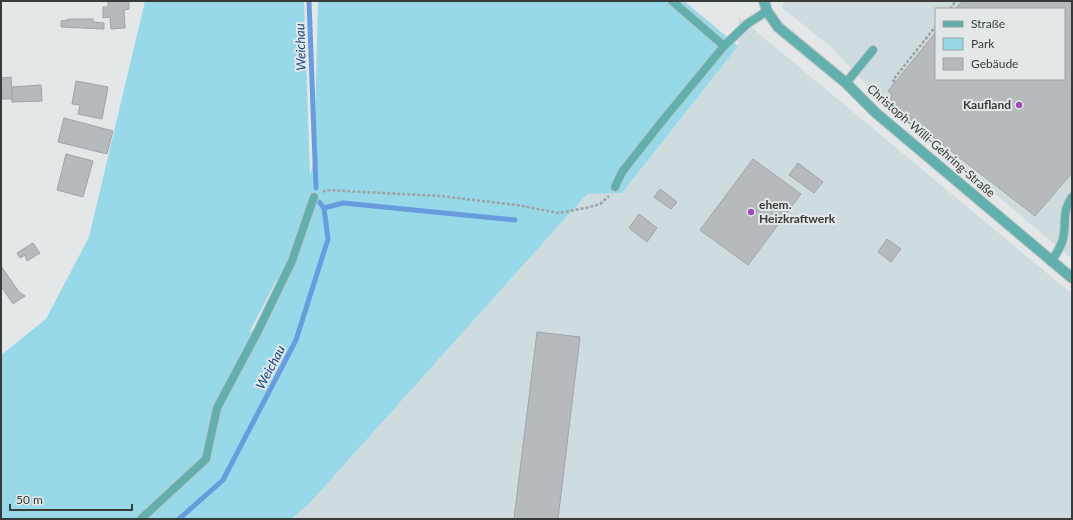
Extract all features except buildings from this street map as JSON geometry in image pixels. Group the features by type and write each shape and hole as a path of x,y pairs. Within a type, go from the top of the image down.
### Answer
{"street":[{"name":"Christoph-Willi-Gehring-Straße","path":"764,1 767,11 778,27 846,83 876,114 1072,278"}],"lane":[{"path":"672,1 724,46"},
{"path":"615,187 622,172 659,124 724,46 747,24 767,11"},
{"path":"846,83 873,50"},
{"path":"141,519 206,459 217,408 258,331 292,261 314,197"},
{"path":"1052,262 1059,250 1063,238 1065,212 1067,204 1072,197"}],"path":[{"path":"895,82 893,80 935,27"},
{"path":"314,197 326,190 440,196 517,205 559,213 600,204 608,197 615,187"}],"shaded area":[{"path":"784,1 1072,1 1072,259 869,87 829,45 782,8"},
{"path":"739,17 1072,294 1072,519 291,519 308,505 587,194 622,193 738,46"}],"green space":[{"path":"145,1 304,1 310,175 314,161 318,1 684,1 738,46 622,193 587,194 308,505 291,519 1,519 1,355 46,319 89,237","holes":["278,279 265,321 249,333"]}],"waterway":[{"name":"Weichau","path":"309,1 316,188"},
{"name":"Weichau","path":"179,519 223,480 296,340 328,239 324,208 319,202"},
{"path":"324,208 343,203 515,220"}],"place":[{"name":"Kaufland","path":"1019,105"},
{"name":"ehem. Heizkraftwerk","path":"751,212"}]}
